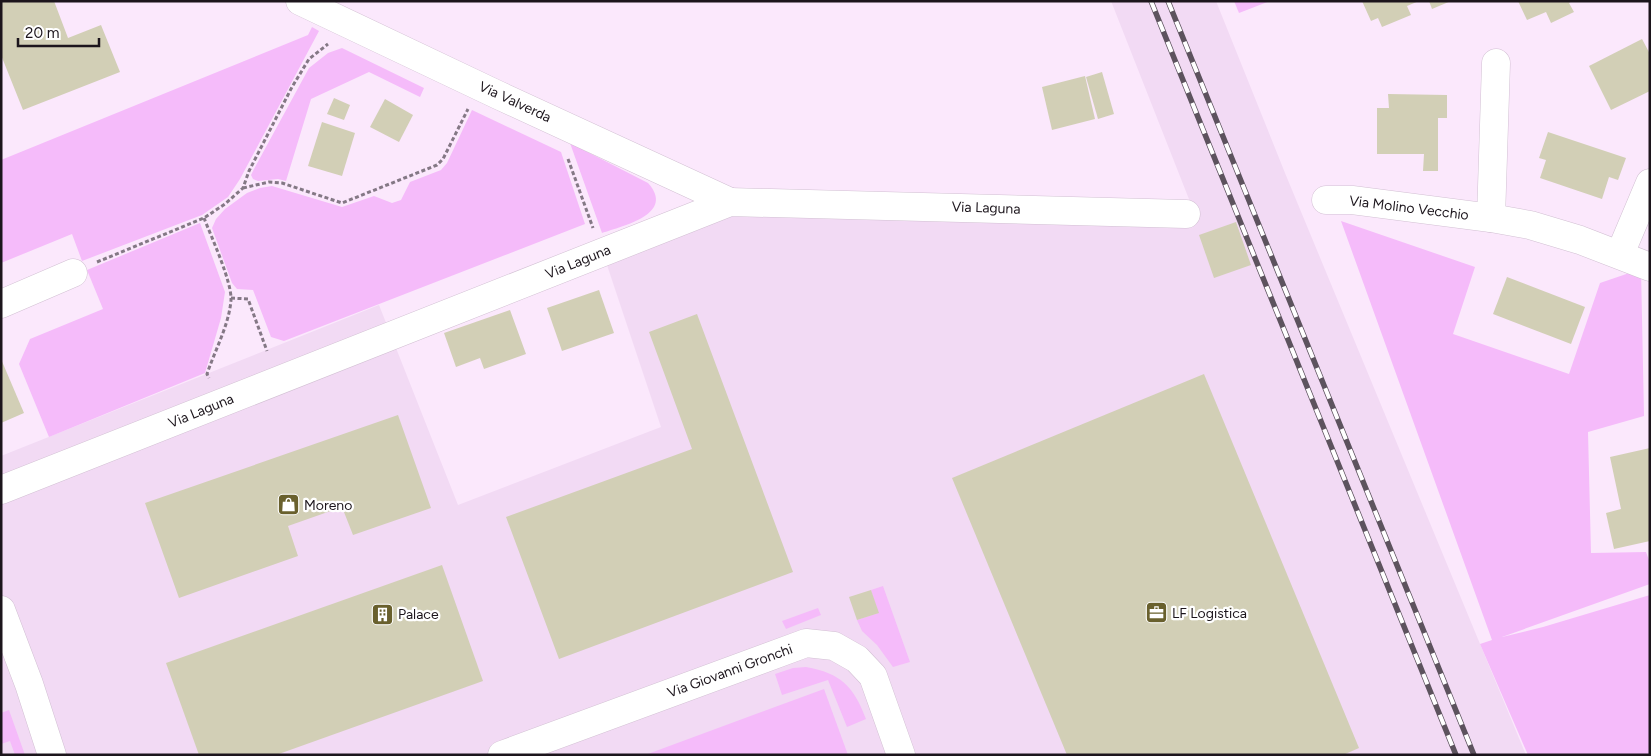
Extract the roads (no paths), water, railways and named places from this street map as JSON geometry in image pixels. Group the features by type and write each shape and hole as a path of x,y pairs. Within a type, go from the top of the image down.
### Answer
{"street":[{"name":"Via Valverda","path":"300,1 730,202"},
{"path":"1491,218 1496,63"},
{"path":"1620,254 1650,183"},
{"name":"Via Molino Vecchio","path":"1326,200 1352,200 1491,218 1530,225 1580,240 1650,267"},
{"name":"Via Laguna","path":"1,490 730,202 1186,214"},
{"path":"1,304 82,269"},
{"path":"1,610 29,684 52,755"},
{"name":"Via Giovanni Gronchi","path":"502,755 806,643 834,646 856,658 873,676 901,755"}],"railway":[{"path":"1151,1 1456,755"},
{"path":"1168,1 1474,755"}],"place":[{"name":"Moreno","path":"288,505"},
{"name":"LF Logistica","path":"1156,613"},
{"name":"Palace","path":"382,614"}]}
